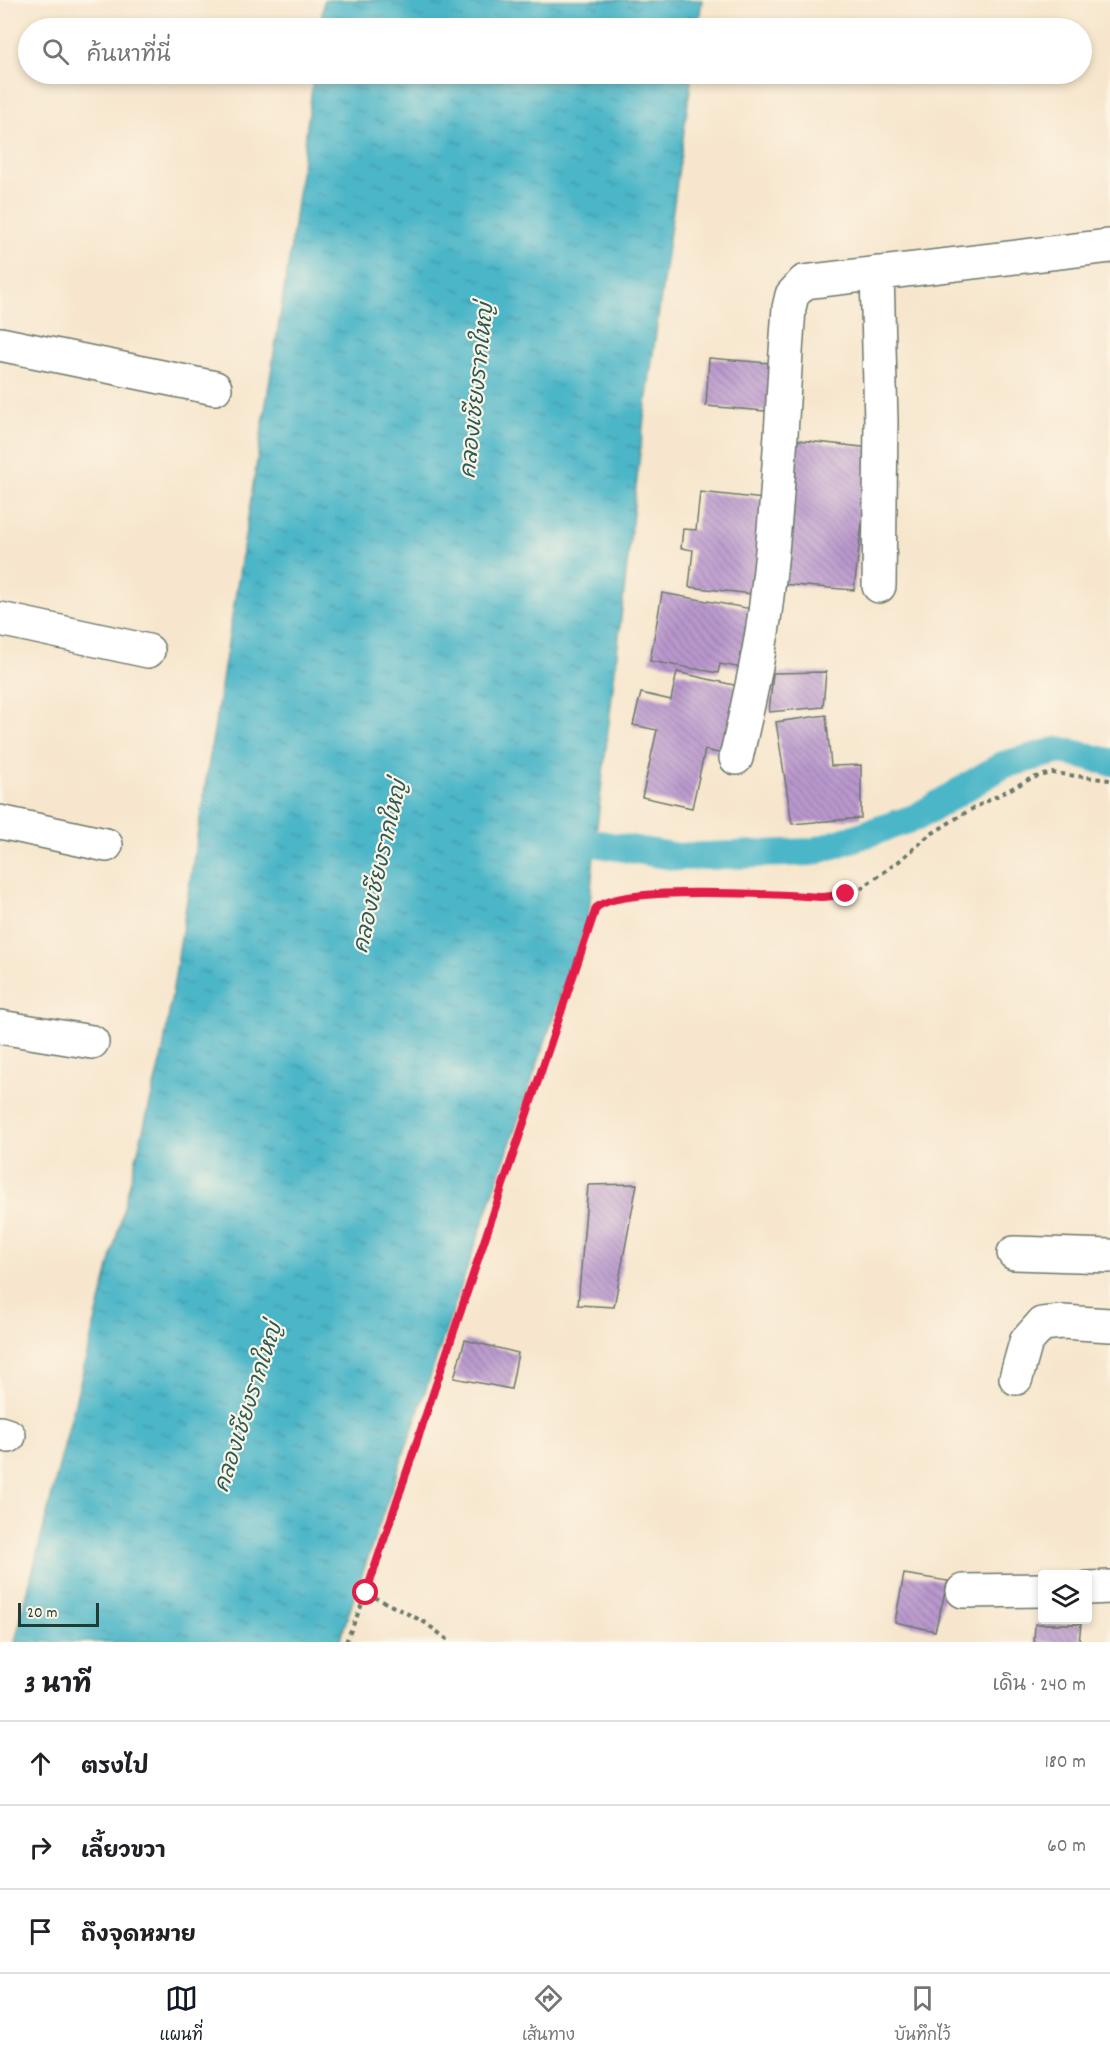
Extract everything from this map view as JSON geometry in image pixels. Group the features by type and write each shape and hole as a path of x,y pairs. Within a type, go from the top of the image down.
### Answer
{"street":[{"path":"736,758 754,674 767,596 789,308 792,295 804,282 1110,246"},
{"path":"877,273 881,422 879,586"},
{"path":"0,344 215,388"},
{"path":"0,619 148,651"},
{"path":"0,822 106,845"},
{"path":"0,1027 92,1042"},
{"path":"1014,1253 1110,1256"},
{"path":"1016,1377 1026,1342 1042,1324 1062,1322 1110,1325"},
{"path":"1092,1588 1110,1587"},
{"path":"963,1591 1038,1590"}],"path":[{"path":"346,1642 366,1593 596,908 600,904 615,899 647,894 824,897 846,894 862,888 879,877 928,836 968,811 1032,778 1052,773 1092,776 1110,780"},
{"path":"366,1593 424,1622 450,1642"}],"water":[{"path":"324,0 702,0 699,18 321,18"},
{"name":"คลองเชียงรากใหญ่","path":"313,84 691,84 644,418 595,843 589,914 339,1642 15,1642 163,1051 291,247"}],"building":[{"path":"709,358 781,364 777,412 706,406"},
{"path":"798,440 871,448 854,590 780,584"},
{"path":"700,492 773,500 762,595 689,587 693,550 681,548 683,529 696,530"},
{"path":"662,593 758,610 748,669 720,664 718,673 650,661"},
{"path":"677,672 747,688 732,756 705,750 692,808 642,797 657,730 633,725 641,693 671,700"},
{"path":"826,672 823,707 769,712 773,673"},
{"path":"826,715 831,766 861,765 861,818 792,824 776,722"},
{"path":"637,1184 614,1307 578,1305 588,1185"},
{"path":"465,1340 518,1353 511,1389 454,1378"},
{"path":"904,1574 948,1581 935,1631 895,1622"},
{"path":"1035,1624 1081,1624 1079,1642 1034,1642"}],"waterway":[{"path":"557,837 678,857 812,852 917,817 1003,765 1060,750 1110,762"}],"route":[{"path":"366,1593 373,1578 596,908 600,904 615,899 647,894 824,897 846,894"}]}
